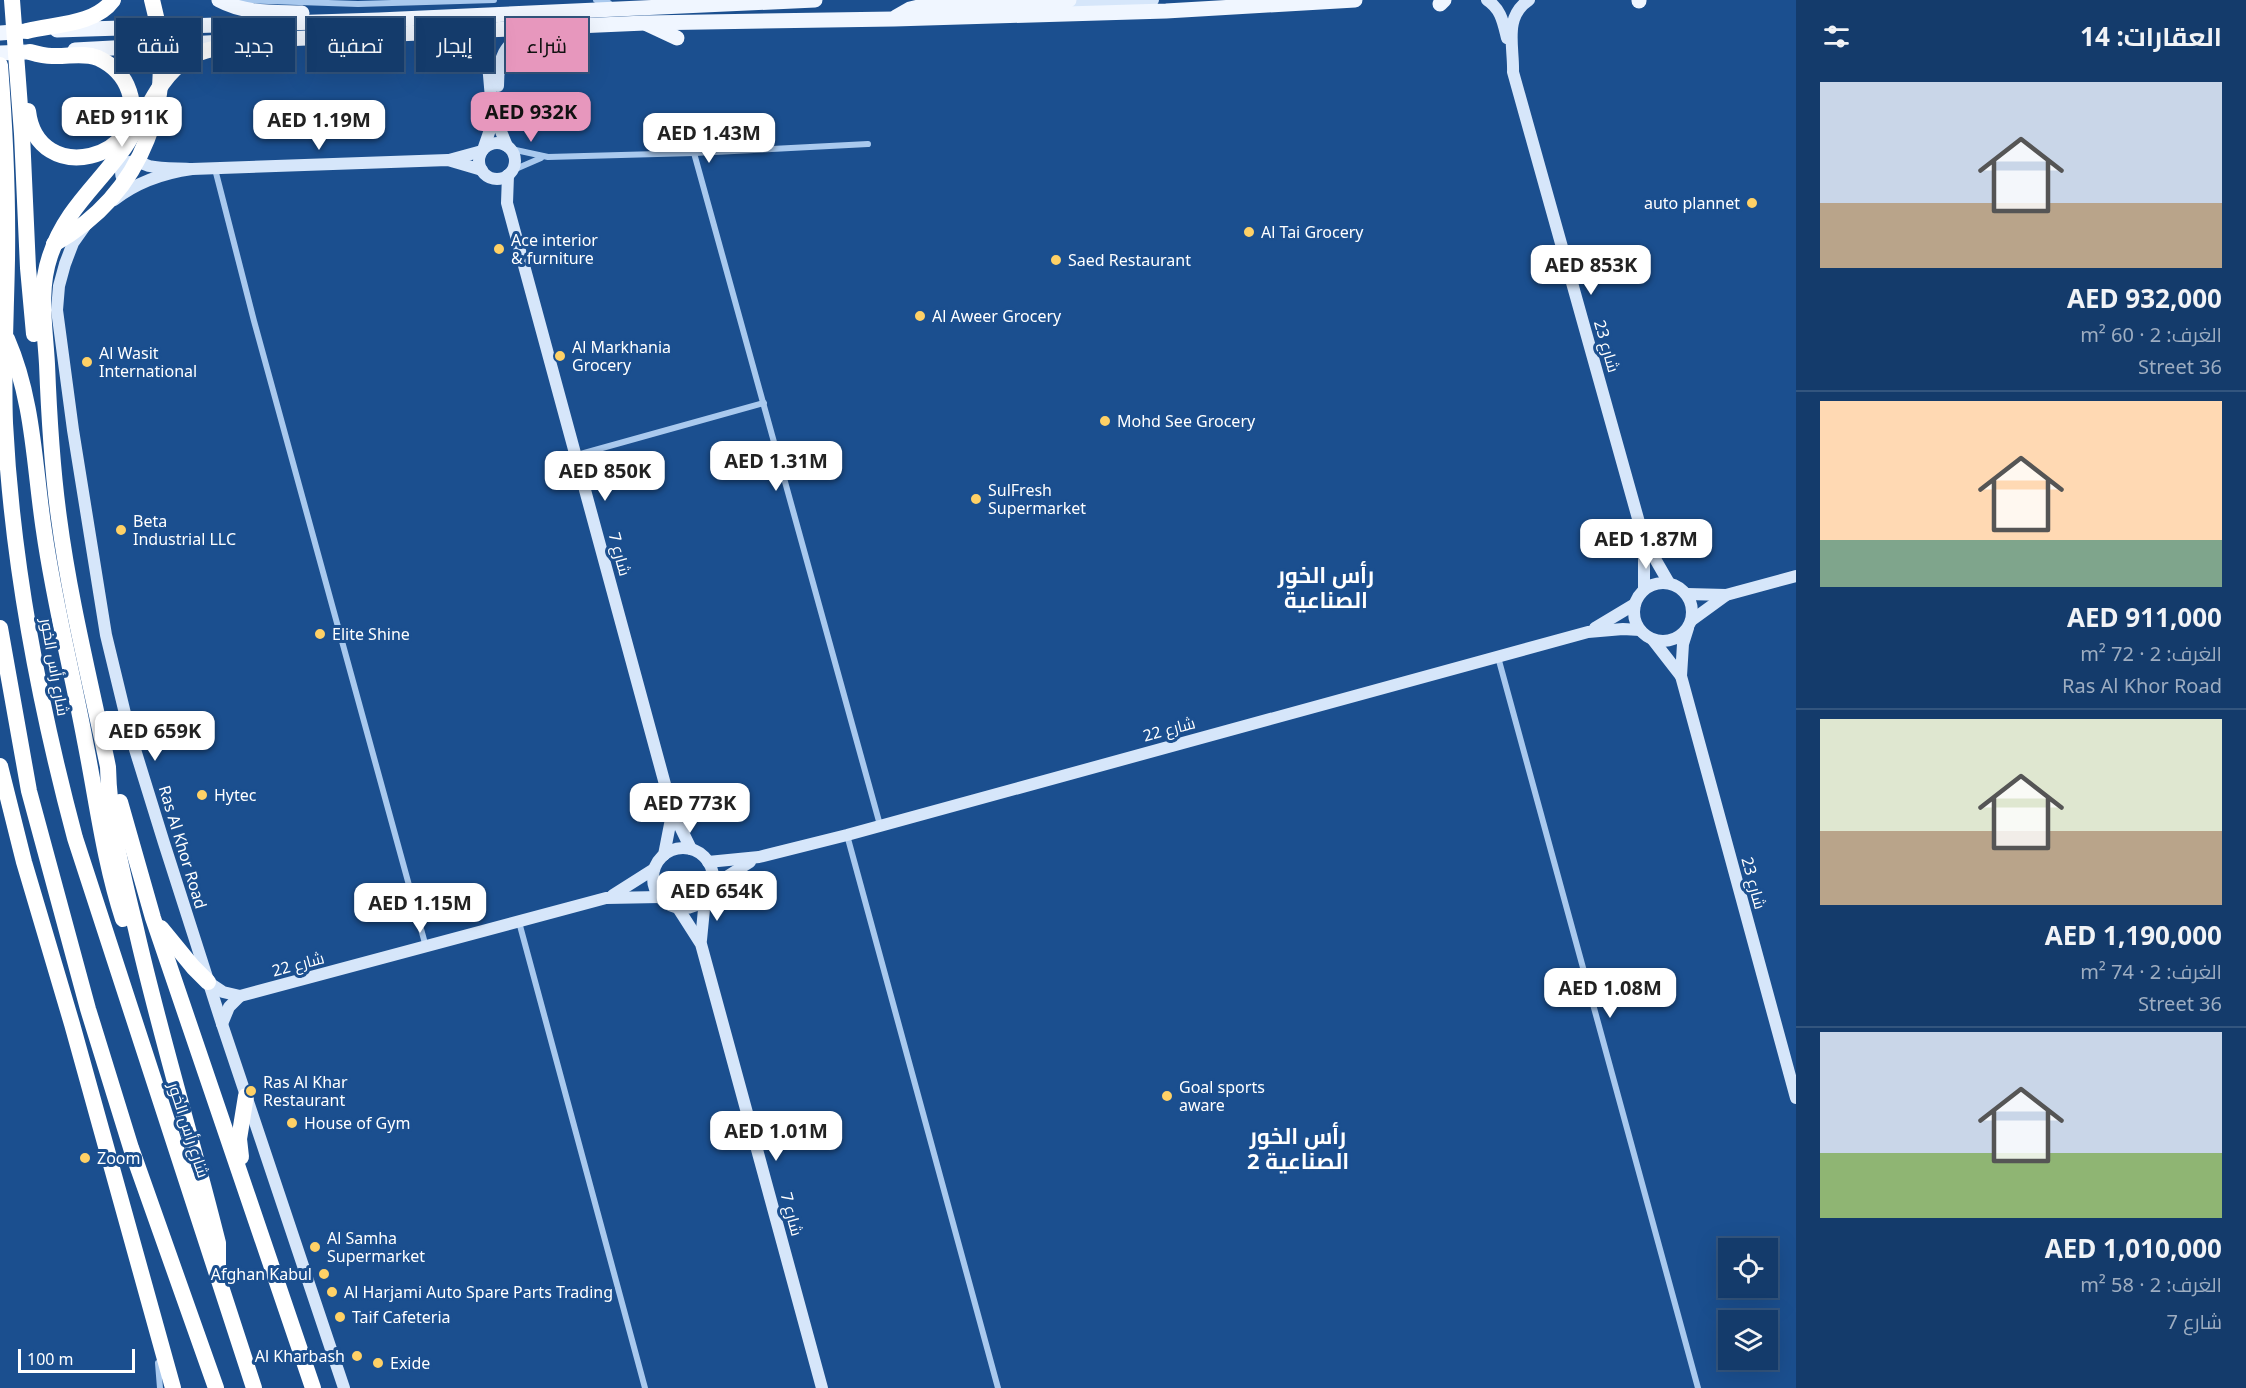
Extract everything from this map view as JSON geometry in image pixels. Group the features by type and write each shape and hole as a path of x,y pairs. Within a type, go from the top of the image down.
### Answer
{"highway":[{"path":"12,0 8,67 38,372 49,430 64,551 108,767 153,918 313,1388"},
{"path":"27,32 86,19 100,13 113,0"},
{"path":"0,264 44,249 79,227 106,203 133,167 146,142 154,117 161,80 160,40 152,0"},
{"path":"49,430 43,298 44,282 51,254 68,217 122,151 158,88 176,67 193,56 213,48"},
{"path":"8,67 24,84 30,126 42,142 53,151 77,158 94,156 104,151 121,136 129,120 131,106 129,92 120,74 98,58 80,55 52,56 30,52"},
{"name":"شارع رأس الخور","path":"8,67 4,381 15,541 36,672 53,753 75,838 254,1388"},
{"path":"0,326 15,356 27,397 39,500 53,585 105,850 121,913 155,1011"},
{"path":"0,628 29,791"},
{"path":"0,695 29,791 88,1009 128,1137 216,1388"},
{"path":"0,766 24,862 72,1024 173,1388"},
{"path":"108,767 118,851 155,1011 218,1243 218,1277"},
{"path":"153,918 208,982"},
{"path":"246,1096 239,1146 252,1192 255,1216"}],"main road":[{"path":"219,0 247,11 348,15 367,18"},
{"path":"588,21 815,0"},
{"path":"894,19 904,11 923,6 1069,0"},
{"path":"404,20 645,15 894,19 984,16 1104,5 1353,5 1365,0"},
{"path":"645,15 677,38"},
{"path":"0,33 307,22"},
{"path":"295,38 416,31"},
{"path":"0,53 213,42"}],"street":[{"path":"238,0 358,4 494,0"},
{"path":"596,0 633,3 645,15"},
{"path":"1104,5 1153,0"},
{"name":"شارع 23","path":"1487,0 1501,16 1507,41 1514,56"},
{"name":"شارع 23","path":"1529,0 1518,9 1512,23 1513,72 1644,540 1670,583"},
{"path":"506,48 498,67 498,121 515,160 510,173"},
{"path":"485,174 479,164 493,121 490,72"},
{"path":"135,186 125,183 121,174 125,164 131,161 156,167 215,169 448,160 483,149 495,142 509,148 548,157"},
{"path":"448,160 496,178 529,162 548,157 694,153 868,144"},
{"path":"694,153 880,825"},
{"name":"Ras Al Khor Road","path":"192,169 165,174 135,186 98,213 73,243 64,264 59,286 58,323 106,635 129,730 208,982 344,1388"},
{"path":"215,169 254,321 426,947"},
{"name":"شارع 7","path":"510,173 507,203 672,810"},
{"name":"شارع 7","path":"485,174 507,203"},
{"path":"577,455 764,403"},
{"name":"شارع 23","path":"1644,540 1644,589"},
{"path":"1687,594 1725,595 1796,576"},
{"path":"1690,624 1693,611 1687,594 1670,583 1652,584 1644,589 1635,604 1635,622 1640,630 1653,640 1666,642 1678,637 1725,595"},
{"name":"شارع 22","path":"1588,632 1635,604"},
{"name":"شارع 23","path":"1690,624 1683,644 1680,676 1796,1098"},
{"name":"شارع 22","path":"708,862 759,857 847,835 1588,632 1640,630"},
{"name":"شارع 23","path":"1653,640 1680,676"},
{"path":"1498,657 1698,1388"},
{"path":"672,810 691,849"},
{"path":"664,855 682,848 701,854 708,862 713,877 705,899 688,908 671,906 660,897 653,879 654,869 664,855 672,810"},
{"path":"847,835 998,1388"},
{"name":"شارع 22","path":"712,885 759,857"},
{"name":"شارع 22","path":"606,898 631,885 654,869"},
{"name":"شارع 22","path":"240,996 606,898 660,897"},
{"name":"شارع 7","path":"705,899 701,944 822,1388"},
{"name":"شارع 7","path":"678,908 701,944"},
{"path":"519,922 645,1388"},
{"path":"208,982 223,992 240,996"},
{"path":"222,1024 229,1007 240,996"},
{"path":"145,1288 160,1372 160,1388"}],"place":[{"name":"auto plannet","path":"1752,203"},
{"name":"Al Tai Grocery","path":"1249,232"},
{"name":"Ace interior & furniture","path":"499,249"},
{"name":"Saed Restaurant","path":"1056,260"},
{"name":"Al Aweer Grocery","path":"920,316"},
{"name":"Al Markhania Grocery","path":"560,356"},
{"name":"Al Wasit International","path":"87,362"},
{"name":"Mohd See Grocery","path":"1105,421"},
{"name":"SulFresh Supermarket","path":"976,499"},
{"name":"Beta Industrial LLC","path":"121,530"},
{"name":"Elite Shine","path":"320,634"},
{"name":"Hytec","path":"202,795"},
{"name":"Ras Al Khar Restaurant","path":"251,1091"},
{"name":"Goal sports aware","path":"1167,1096"},
{"name":"House of Gym","path":"292,1123"},
{"name":"Zoom","path":"85,1158"},
{"name":"Al Samha Supermarket","path":"315,1247"},
{"name":"Afghan Kabul","path":"324,1274"},
{"name":"Al Harjami Auto Spare Parts Trading","path":"332,1292"},
{"name":"Taif Cafeteria","path":"340,1317"},
{"name":"Al Kharbash","path":"357,1356"},
{"name":"Exide","path":"378,1363"}],"district":[{"name":"رأس الخور الصناعية","path":"1326,586"},
{"name":"رأس الخور الصناعية 2","path":"1298,1148"}]}
